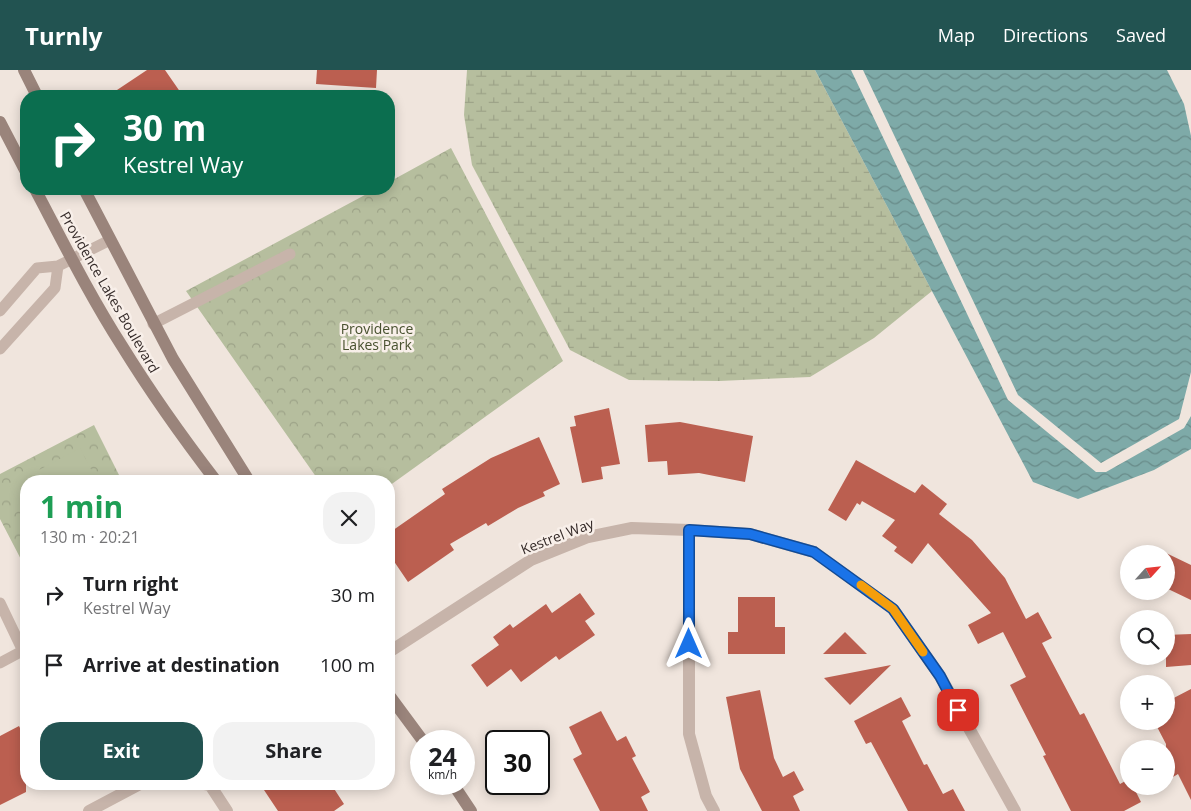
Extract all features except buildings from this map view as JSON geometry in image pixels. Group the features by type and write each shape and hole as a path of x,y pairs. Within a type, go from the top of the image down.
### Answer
{"street":[{"path":"24,70 34,90"},
{"path":"0,122 20,160"},
{"name":"Providence Lakes Boulevard","path":"38,195 72,259 126,353 161,407 212,475"},
{"name":"Providence Lakes Boulevard","path":"87,195 153,324 193,393 245,475"},
{"name":"Kestrel Way","path":"395,648 531,560 588,537 632,528 750,534 814,552 893,609 940,676 1015,811"},
{"path":"689,530 689,734 706,796 714,811"},
{"path":"395,703 415,730"},
{"path":"89,811 129,790"},
{"path":"213,790 227,811"},
{"path":"460,795 471,811"}],"lane":[{"path":"0,311 37,268 58,266 110,240"},
{"path":"153,324 290,254"},
{"path":"0,349 55,288 58,266"},
{"path":"0,603 20,641"},
{"path":"0,663 20,653"}],"green space":[{"path":"467,70 815,70 932,291 874,338 810,377 719,381 629,380 570,350 472,165 464,115"},
{"name":"Providence Lakes Park","path":"451,148 563,361 395,482 395,475 315,475 186,291 365,195 395,195 395,179"},
{"path":"94,425 119,475 20,475 20,557 0,519 0,474"},
{"path":"80,448 94,475 30,475"},
{"path":"20,480 20,507 9,486"}],"water":[{"path":"815,70 851,70 1008,400 1096,472 1106,472 1184,428 1191,416 1191,449 1154,470 1078,499 1033,482"},
{"path":"863,70 1167,70 1184,104 1191,136 1191,372 1179,419 1101,463 1018,395"}],"slow traffic":[{"path":"861,585 893,609 923,652"}],"route":[{"path":"689,644 689,530 750,534 814,552 893,609 940,676 958,710"}]}
